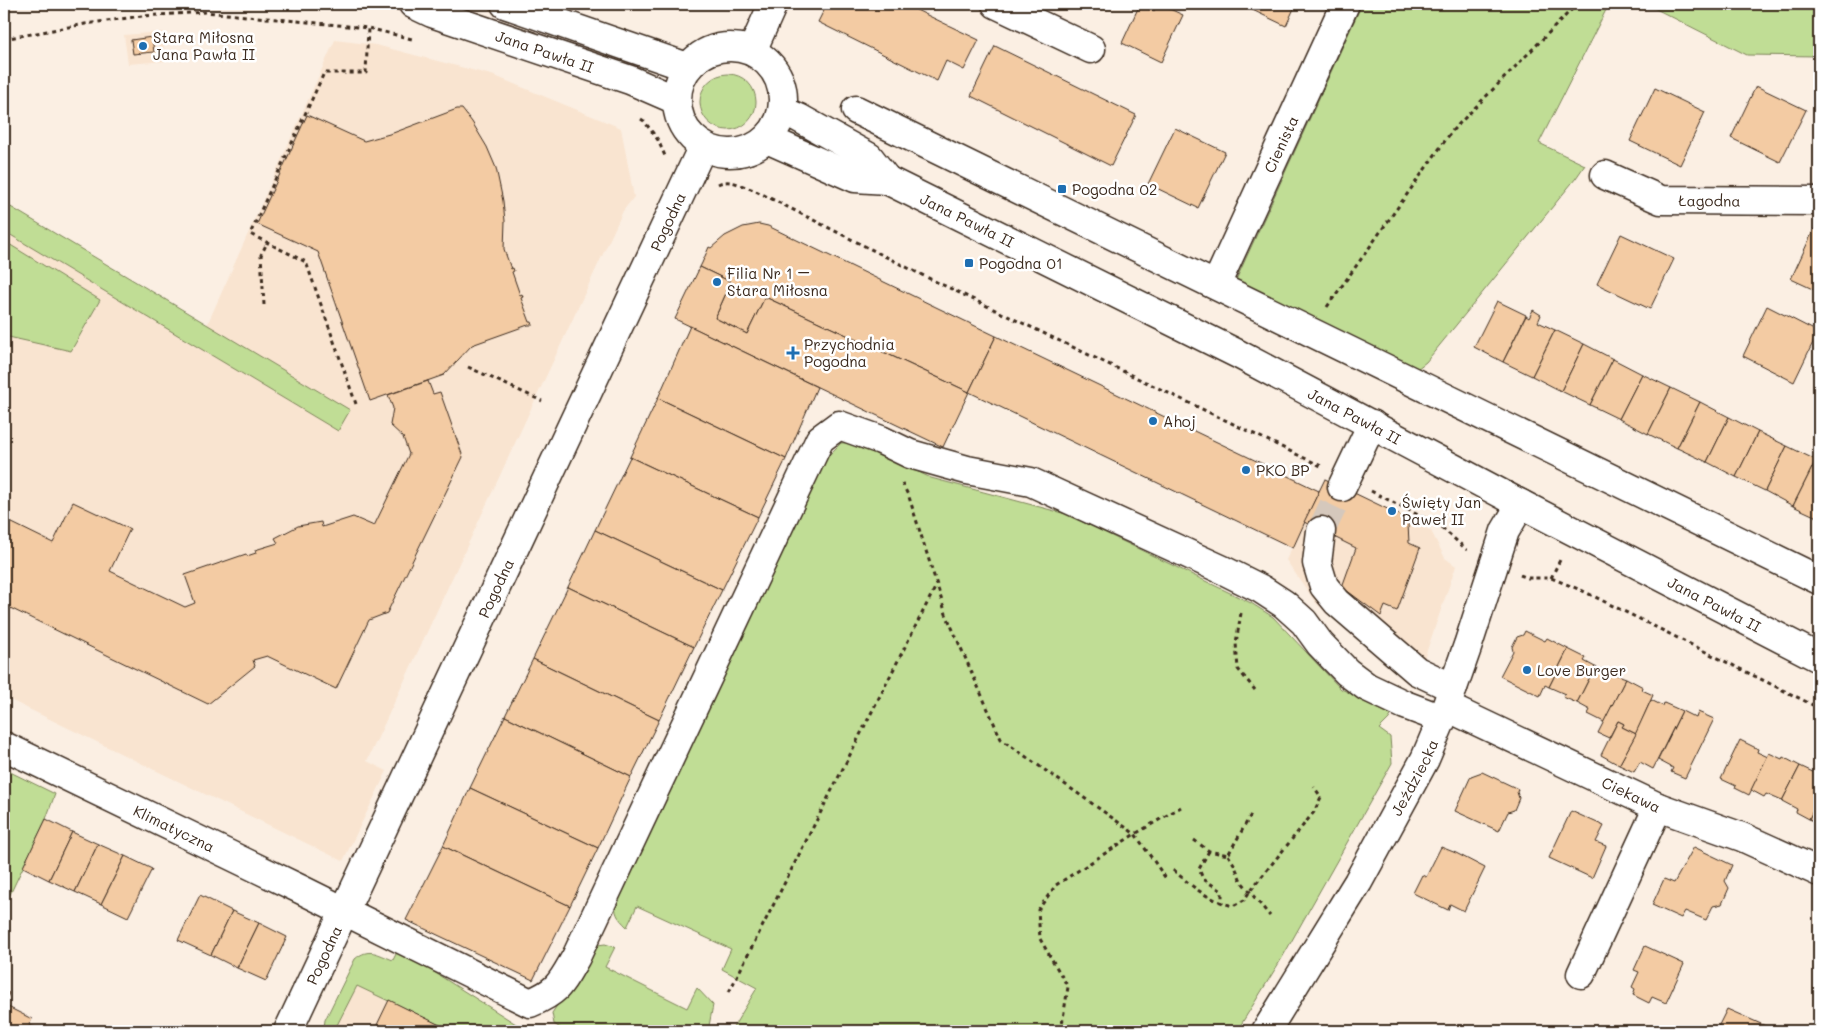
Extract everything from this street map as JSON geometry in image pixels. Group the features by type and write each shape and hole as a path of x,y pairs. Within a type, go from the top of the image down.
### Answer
{"street":[{"name":"Jana Pawła II","path":"412,4 432,13 630,80 676,100"},
{"name":"Jana Pawła II","path":"505,4 687,68"},
{"path":"752,51 773,4"},
{"path":"996,4 1091,49"},
{"name":"Cienista","path":"1216,285 1345,4"},
{"path":"724,47 738,47 752,51 764,58 774,69 781,82 784,96 783,111 778,126 768,139 753,148 737,153 719,152 703,146 692,138 678,114 676,100 679,83 687,68 697,58 710,50 724,47"},
{"path":"856,110 1819,580"},
{"name":"Jana Pawła II","path":"783,111 869,157 887,180"},
{"name":"Jana Pawła II","path":"768,139 855,178 887,180 1229,349 1521,504 1817,652"},
{"name":"Pogodna","path":"288,1031 703,146"},
{"name":"Łagodna","path":"1605,175 1661,200 1819,201"},
{"path":"1344,483 1372,424"},
{"name":"Klimatyczna","path":"4,746 530,1003 548,996 562,983 820,439 839,425 866,434 920,457 966,470 1032,482 1246,582"},
{"name":"Jeździecka","path":"1266,1031 1358,882 1425,759 1447,705 1505,531 1521,504"},
{"path":"1321,531 1317,563 1324,586 1338,602 1417,671 1447,705"},
{"path":"1246,582 1284,604 1304,622 1320,644 1347,672 1367,687 1405,705 1447,705"},
{"name":"Ciekawa","path":"1447,705 1658,807 1742,837 1819,872"},
{"path":"1581,974 1658,807"}],"path":[{"path":"1310,331 1452,131 1577,4"},
{"path":"4,39 133,18 206,12 368,28 416,40"},
{"path":"356,404 306,262 250,234 324,73 366,73 368,28"},
{"path":"636,117 644,121 658,140 666,158"},
{"path":"716,190 717,185 723,181 734,182 754,190 1344,483 1440,526 1471,554 1528,578 1551,578 1583,591 1819,708"},
{"path":"264,305 261,255 267,243"},
{"path":"468,368 542,401"},
{"path":"901,481 908,497 946,614 1002,739 1135,834 1167,880"},
{"path":"1246,582 1236,642 1238,669 1255,690"},
{"path":"729,992 937,586"},
{"path":"1172,870 1202,895 1233,906 1244,900 1250,890 1314,812 1321,797 1314,787"},
{"path":"1061,1031 1068,987 1040,939 1038,910 1056,885 1180,807"},
{"path":"1228,855 1252,813"},
{"path":"1194,840 1209,851 1228,855 1241,881 1270,916"},
{"path":"1209,851 1198,869 1203,879 1222,891 1222,903"}],"shaded area":[{"path":"162,32 165,61 128,64 124,35"},
{"path":"335,40 376,45 495,76 621,128 634,197 623,211 367,761 387,771 343,861 4,697 4,203 207,325"},
{"path":"1325,479 1431,531 1445,558 1456,566 1414,688 1316,603 1286,560"},
{"path":"357,985 452,1031 334,1031"}],"green space":[{"path":"1362,4 1609,4 1539,143 1585,165 1426,362 1417,369 1236,280"},
{"path":"1646,4 1819,4 1819,56 1747,55"},
{"path":"722,74 734,74 744,78 752,86 756,102 752,118 744,126 734,130 722,130 712,126 704,118 700,108 700,96 704,86 712,78"},
{"path":"4,203 350,410 338,431 4,231"},
{"path":"4,241 100,300 71,351 4,336"},
{"path":"856,442 931,478 1066,514 1251,603 1273,617 1341,689 1393,712 1379,729 1390,737 1392,763 1282,958 1237,1031 731,1031 757,988 722,969 731,949 637,906 627,927 618,917 615,898 827,457 841,443"},
{"path":"4,769 55,794 46,819 4,907"},
{"path":"605,944 615,947 605,967 687,1008 697,988 713,1005 708,1031 565,1031 554,1024 552,1013 576,977 591,946"},
{"path":"398,950 527,1031 452,1031 357,986 334,1031 324,1027 325,1020 355,959 369,952 393,960"}],"building":[{"path":"827,4 904,4 979,40 964,70 946,61 937,81 818,22"},
{"path":"1140,4 1154,11 1159,4 1183,15 1161,62 1122,43"},
{"path":"1245,4 1296,4 1286,26 1244,6"},
{"name":"Stara Miłosna Jana Pawła II","path":"152,37 154,52 133,54 131,40"},
{"path":"995,46 1136,115 1111,166 971,96"},
{"path":"1756,86 1806,110 1780,162 1731,138"},
{"path":"1655,88 1705,112 1680,165 1630,141"},
{"path":"457,109 462,109 472,122 487,147 496,168 505,221 504,249 511,269 513,268 514,271 512,272 520,295 522,294 523,297 521,298 530,322 533,325 528,325 472,345 444,375 370,401 318,252 257,224 307,115 364,141 393,133"},
{"path":"1175,128 1225,152 1198,208 1148,184"},
{"path":"759,224 768,226 996,336 969,392 765,297 747,334 715,318 731,282 700,267 709,247 711,248 725,236 743,227"},
{"path":"1814,229 1819,232 1819,292 1791,279"},
{"path":"1621,234 1674,259 1650,309 1597,284"},
{"path":"700,267 731,282 715,318 747,334 765,297 969,392 943,447 675,319"},
{"path":"1497,301 1526,315 1503,362 1474,347"},
{"path":"1767,306 1818,332 1794,382 1743,356"},
{"path":"1533,310 1541,315 1538,322 1555,330 1532,376 1503,362 1526,316 1529,318"},
{"path":"690,326 817,387 786,459 658,398"},
{"path":"1555,330 1584,344 1561,391 1532,376"},
{"path":"996,336 1319,491 1293,548 969,392"},
{"path":"1584,344 1613,359 1590,405 1561,391"},
{"path":"1613,359 1642,374 1619,419 1590,405"},
{"path":"1642,374 1671,388 1648,434 1619,419"},
{"path":"428,381 433,394 440,392 463,457 387,613 369,620 336,689 267,656 253,660 255,666 208,704 4,605 4,519 53,543 73,502 130,529 110,571 185,607 195,603 185,575 246,554 247,556 256,553 255,550 278,543 275,538 298,526 321,522 322,527 353,517 374,526 409,454 403,437 390,425 393,408 388,395"},
{"path":"1671,388 1700,402 1677,448 1648,434"},
{"path":"658,398 786,459 758,517 630,457"},
{"path":"1700,402 1729,417 1707,462 1677,448"},
{"path":"1729,417 1758,432 1736,477 1707,462"},
{"path":"1758,432 1787,446 1765,491 1736,477"},
{"path":"1787,446 1816,460 1793,506 1765,491"},
{"path":"630,457 758,517 722,590 595,530"},
{"path":"1816,460 1819,462 1819,518 1793,506"},
{"path":"1325,479 1400,515 1408,524 1409,543 1420,548 1397,611 1385,606 1381,616 1342,587 1356,548 1304,522"},
{"path":"595,530 722,590 694,647 568,587"},
{"path":"568,587 694,647 659,720 533,659"},
{"path":"1525,631 1545,641 1547,638 1568,649 1549,687 1545,685 1540,696 1500,676 1513,651 1512,647 1517,637 1523,635"},
{"path":"1568,649 1586,658 1584,661 1595,667 1577,703 1563,697 1565,694 1549,687"},
{"path":"533,659 659,720 631,777 505,716"},
{"path":"1595,667 1626,678 1604,722 1588,714 1590,710 1577,703"},
{"path":"1626,678 1643,687 1642,690 1653,695 1636,734 1622,727 1624,724 1618,721 1609,738 1598,733"},
{"path":"1651,700 1663,706 1664,703 1682,711 1653,769 1640,762 1634,772 1619,765"},
{"path":"1682,711 1696,718 1698,712 1714,719 1685,778 1671,772 1673,768 1658,760"},
{"path":"505,716 631,777 598,848 470,788"},
{"path":"1618,721 1624,724 1622,727 1636,734 1619,765 1601,755"},
{"path":"1740,740 1758,749 1757,752 1768,757 1749,795 1721,779"},
{"path":"1769,753 1782,759 1783,757 1800,766 1782,801 1766,794 1764,797 1751,790"},
{"path":"1800,766 1817,774 1815,776 1819,778 1819,799 1809,819 1796,812 1797,809 1782,801"},
{"path":"1482,772 1518,789 1519,798 1514,810 1508,812 1499,831 1455,811 1471,776"},
{"path":"470,788 598,848 570,906 443,846"},
{"path":"1819,799 1819,823 1809,819"},
{"path":"1571,811 1604,826 1596,842 1606,846 1592,878 1549,858"},
{"path":"46,819 72,832 49,880 23,867"},
{"path":"72,832 98,844 75,892 49,880"},
{"path":"98,844 125,856 101,904 75,892"},
{"path":"443,846 570,906 533,980 406,920"},
{"path":"1441,847 1485,868 1464,911 1450,904 1448,910 1413,893 1422,875 1426,877"},
{"path":"1694,847 1732,865 1725,881 1729,888 1722,904 1713,906 1706,920 1685,911 1681,918 1652,905 1664,879 1674,883"},
{"path":"125,856 152,869 128,917 101,904"},
{"path":"200,895 232,911 211,955 178,940"},
{"path":"232,911 259,923 237,968 211,955"},
{"path":"259,923 287,937 266,981 237,968"},
{"path":"1645,946 1684,964 1666,1003 1652,997 1649,1003 1633,995 1635,989 1632,987 1639,972 1634,970"},
{"path":"4,991 9,993 4,1005"},
{"path":"389,1000 452,1031 384,1031 376,1027"},
{"path":"4,1005 32,1019 29,1025 43,1030 4,1031"},
{"path":"1727,1009 1777,1031 1716,1031"}],"tunnel":[{"path":"1321,531 1342,487"}],"place":[{"name":"Stara Miłosna Jana Pawła II","path":"143,46"},
{"name":"Pogodna 02","path":"1062,189"},
{"name":"Pogodna 01","path":"969,263"},
{"name":"Filia Nr 1 – Stara Miłosna","path":"717,282"},
{"name":"Przychodnia Pogodna","path":"793,353"},
{"name":"Ahoj","path":"1153,421"},
{"name":"PKO BP","path":"1246,470"},
{"name":"Święty Jan Paweł II","path":"1392,511"},
{"name":"Love Burger","path":"1527,670"}]}
